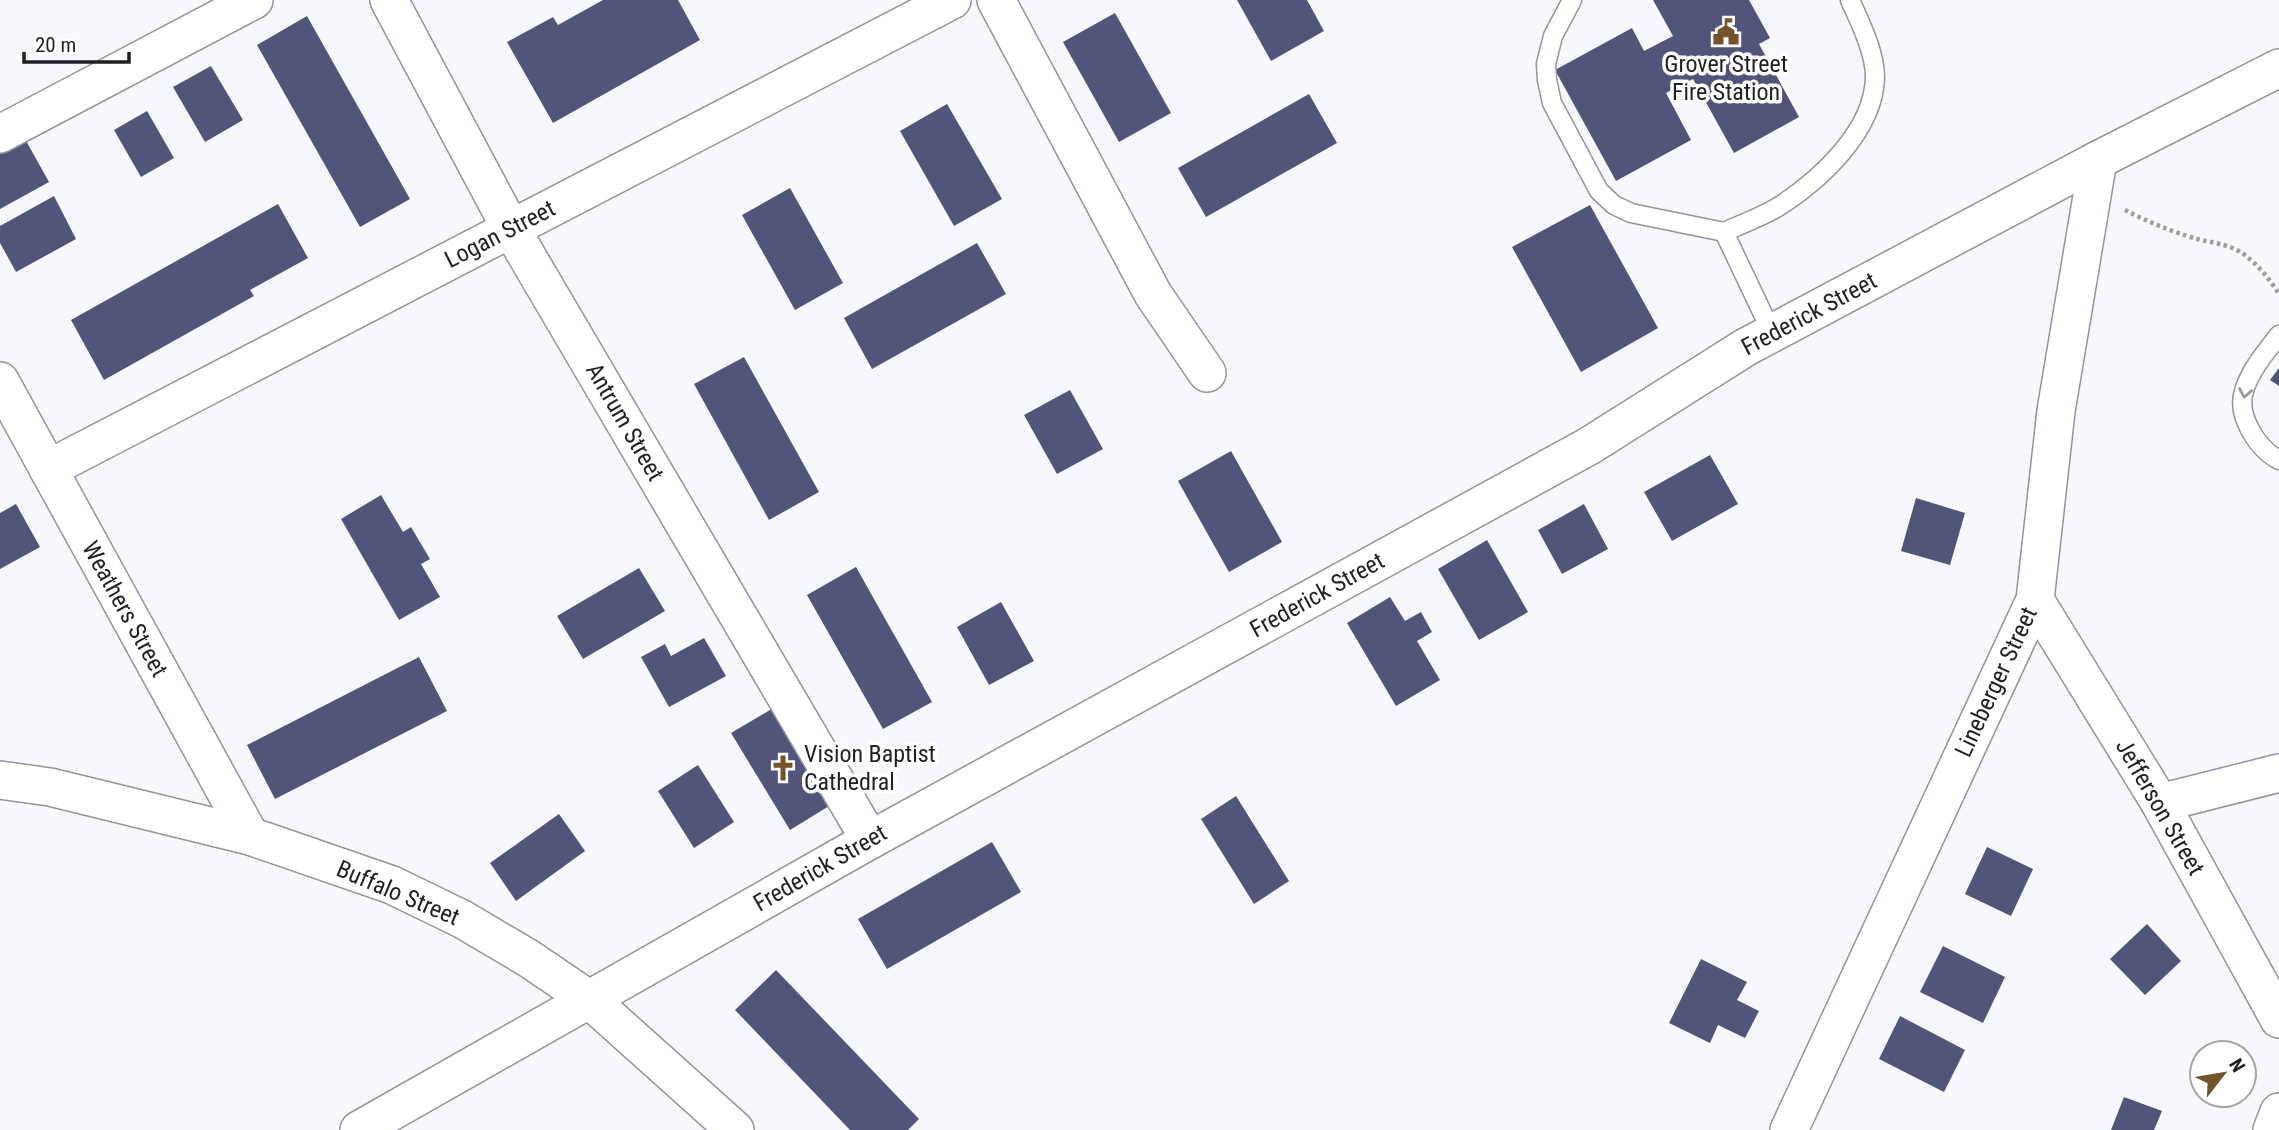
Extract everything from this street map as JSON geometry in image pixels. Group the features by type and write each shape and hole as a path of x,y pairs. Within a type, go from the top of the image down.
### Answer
{"street":[{"path":"0,134 254,0"},
{"name":"Antrum Street","path":"389,0 511,229 870,840"},
{"name":"Logan Street","path":"48,468 952,0"},
{"path":"996,0 1153,294 1207,373"},
{"name":"Frederick Street","path":"359,1130 870,840 1589,446 1772,333 2096,177 2279,68"},
{"name":"Lineberger Street","path":"1789,1130 2035,600 2056,411 2096,177"},
{"name":"Weathers Street","path":"0,381 250,836"},
{"name":"Jefferson Street","path":"2035,600 2160,803 2279,1019"},
{"path":"2160,803 2279,773"},
{"name":"Buffalo Street","path":"0,780 50,786 250,836 392,886 450,913 528,958 590,1000 735,1130"},
{"path":"2272,1130 2279,1112"}],"lane":[{"path":"1572,0 1553,36 1546,64 1547,80 1552,103 1599,191 1614,205 1631,213 1724,232 1775,208 1806,188 1844,150 1869,110 1875,76 1866,34 1850,0"},
{"path":"1724,232 1772,333"},
{"path":"2279,335 2248,379 2242,394 2250,431 2262,446 2279,460"}],"path":[{"path":"2096,177 2139,218 2199,239 2223,244 2243,254 2270,280 2279,294"}],"building":[{"path":"603,0 678,0 700,40 553,123 507,42 553,17 558,25"},
{"path":"1237,0 1307,0 1324,31 1271,61"},
{"path":"1653,0 1749,0 1770,38 1759,44 1799,117 1734,153 1693,79 1666,93 1691,140 1616,181 1555,70 1632,28 1644,51 1673,36"},
{"path":"1115,13 1171,113 1119,142 1063,42"},
{"path":"307,16 410,199 360,227 257,45"},
{"path":"211,66 243,120 205,142 173,87"},
{"path":"1309,94 1337,143 1206,217 1178,168"},
{"path":"947,104 1002,199 954,226 900,131"},
{"path":"147,111 174,158 141,177 114,130"},
{"path":"25,139 49,182 0,209 0,153"},
{"path":"790,188 843,283 795,310 742,215"},
{"path":"54,196 76,239 16,272 0,243 0,226"},
{"path":"278,204 308,258 250,290 254,296 104,380 71,320"},
{"path":"1590,205 1658,328 1581,372 1512,247"},
{"path":"977,243 1006,294 872,369 844,318"},
{"path":"744,357 819,492 769,520 694,384"},
{"path":"2279,368 2279,386 2270,380"},
{"path":"1070,390 1103,449 1057,474 1024,415"},
{"path":"1231,451 1282,542 1229,572 1178,481"},
{"path":"1710,455 1738,504 1672,541 1644,492"},
{"path":"381,495 403,532 411,527 430,559 421,564 440,597 399,620 341,519"},
{"path":"1916,498 1965,513 1950,565 1901,551"},
{"path":"16,504 40,547 0,569 0,513"},
{"path":"1584,504 1608,549 1562,574 1538,530"},
{"path":"1487,540 1528,612 1479,640 1438,569"},
{"path":"856,567 932,702 883,729 807,595"},
{"path":"639,568 665,611 583,659 557,616"},
{"path":"1390,597 1405,621 1421,612 1432,632 1417,641 1440,680 1396,706 1347,623"},
{"path":"1001,602 1034,661 989,685 957,627"},
{"path":"704,638 726,676 669,707 641,657 665,644 671,656"},
{"path":"419,657 447,711 275,799 247,745"},
{"name":"Vision Baptist Cathedral","path":"775,707 834,803 790,830 731,733"},
{"path":"698,765 734,822 694,848 658,791"},
{"path":"1236,796 1289,881 1254,904 1201,819"},
{"path":"559,814 585,851 516,901 490,863"},
{"path":"992,842 1021,892 887,969 858,919"},
{"path":"1987,847 2033,869 2011,916 1965,894"},
{"path":"2147,924 2181,961 2145,995 2110,959"},
{"path":"1943,946 2005,977 1983,1023 1920,992"},
{"path":"1701,959 1747,982 1737,1000 1759,1011 1745,1038 1718,1025 1710,1043 1669,1023"},
{"path":"776,970 919,1119 908,1130 850,1130 735,1010"},
{"path":"1900,1016 1965,1050 1944,1092 1879,1059"},
{"path":"2124,1097 2162,1111 2154,1130 2111,1130"}],"place":[{"name":"Grover Street Fire Station","path":"1726,32"},
{"name":"Vision Baptist Cathedral","path":"783,768"}]}
